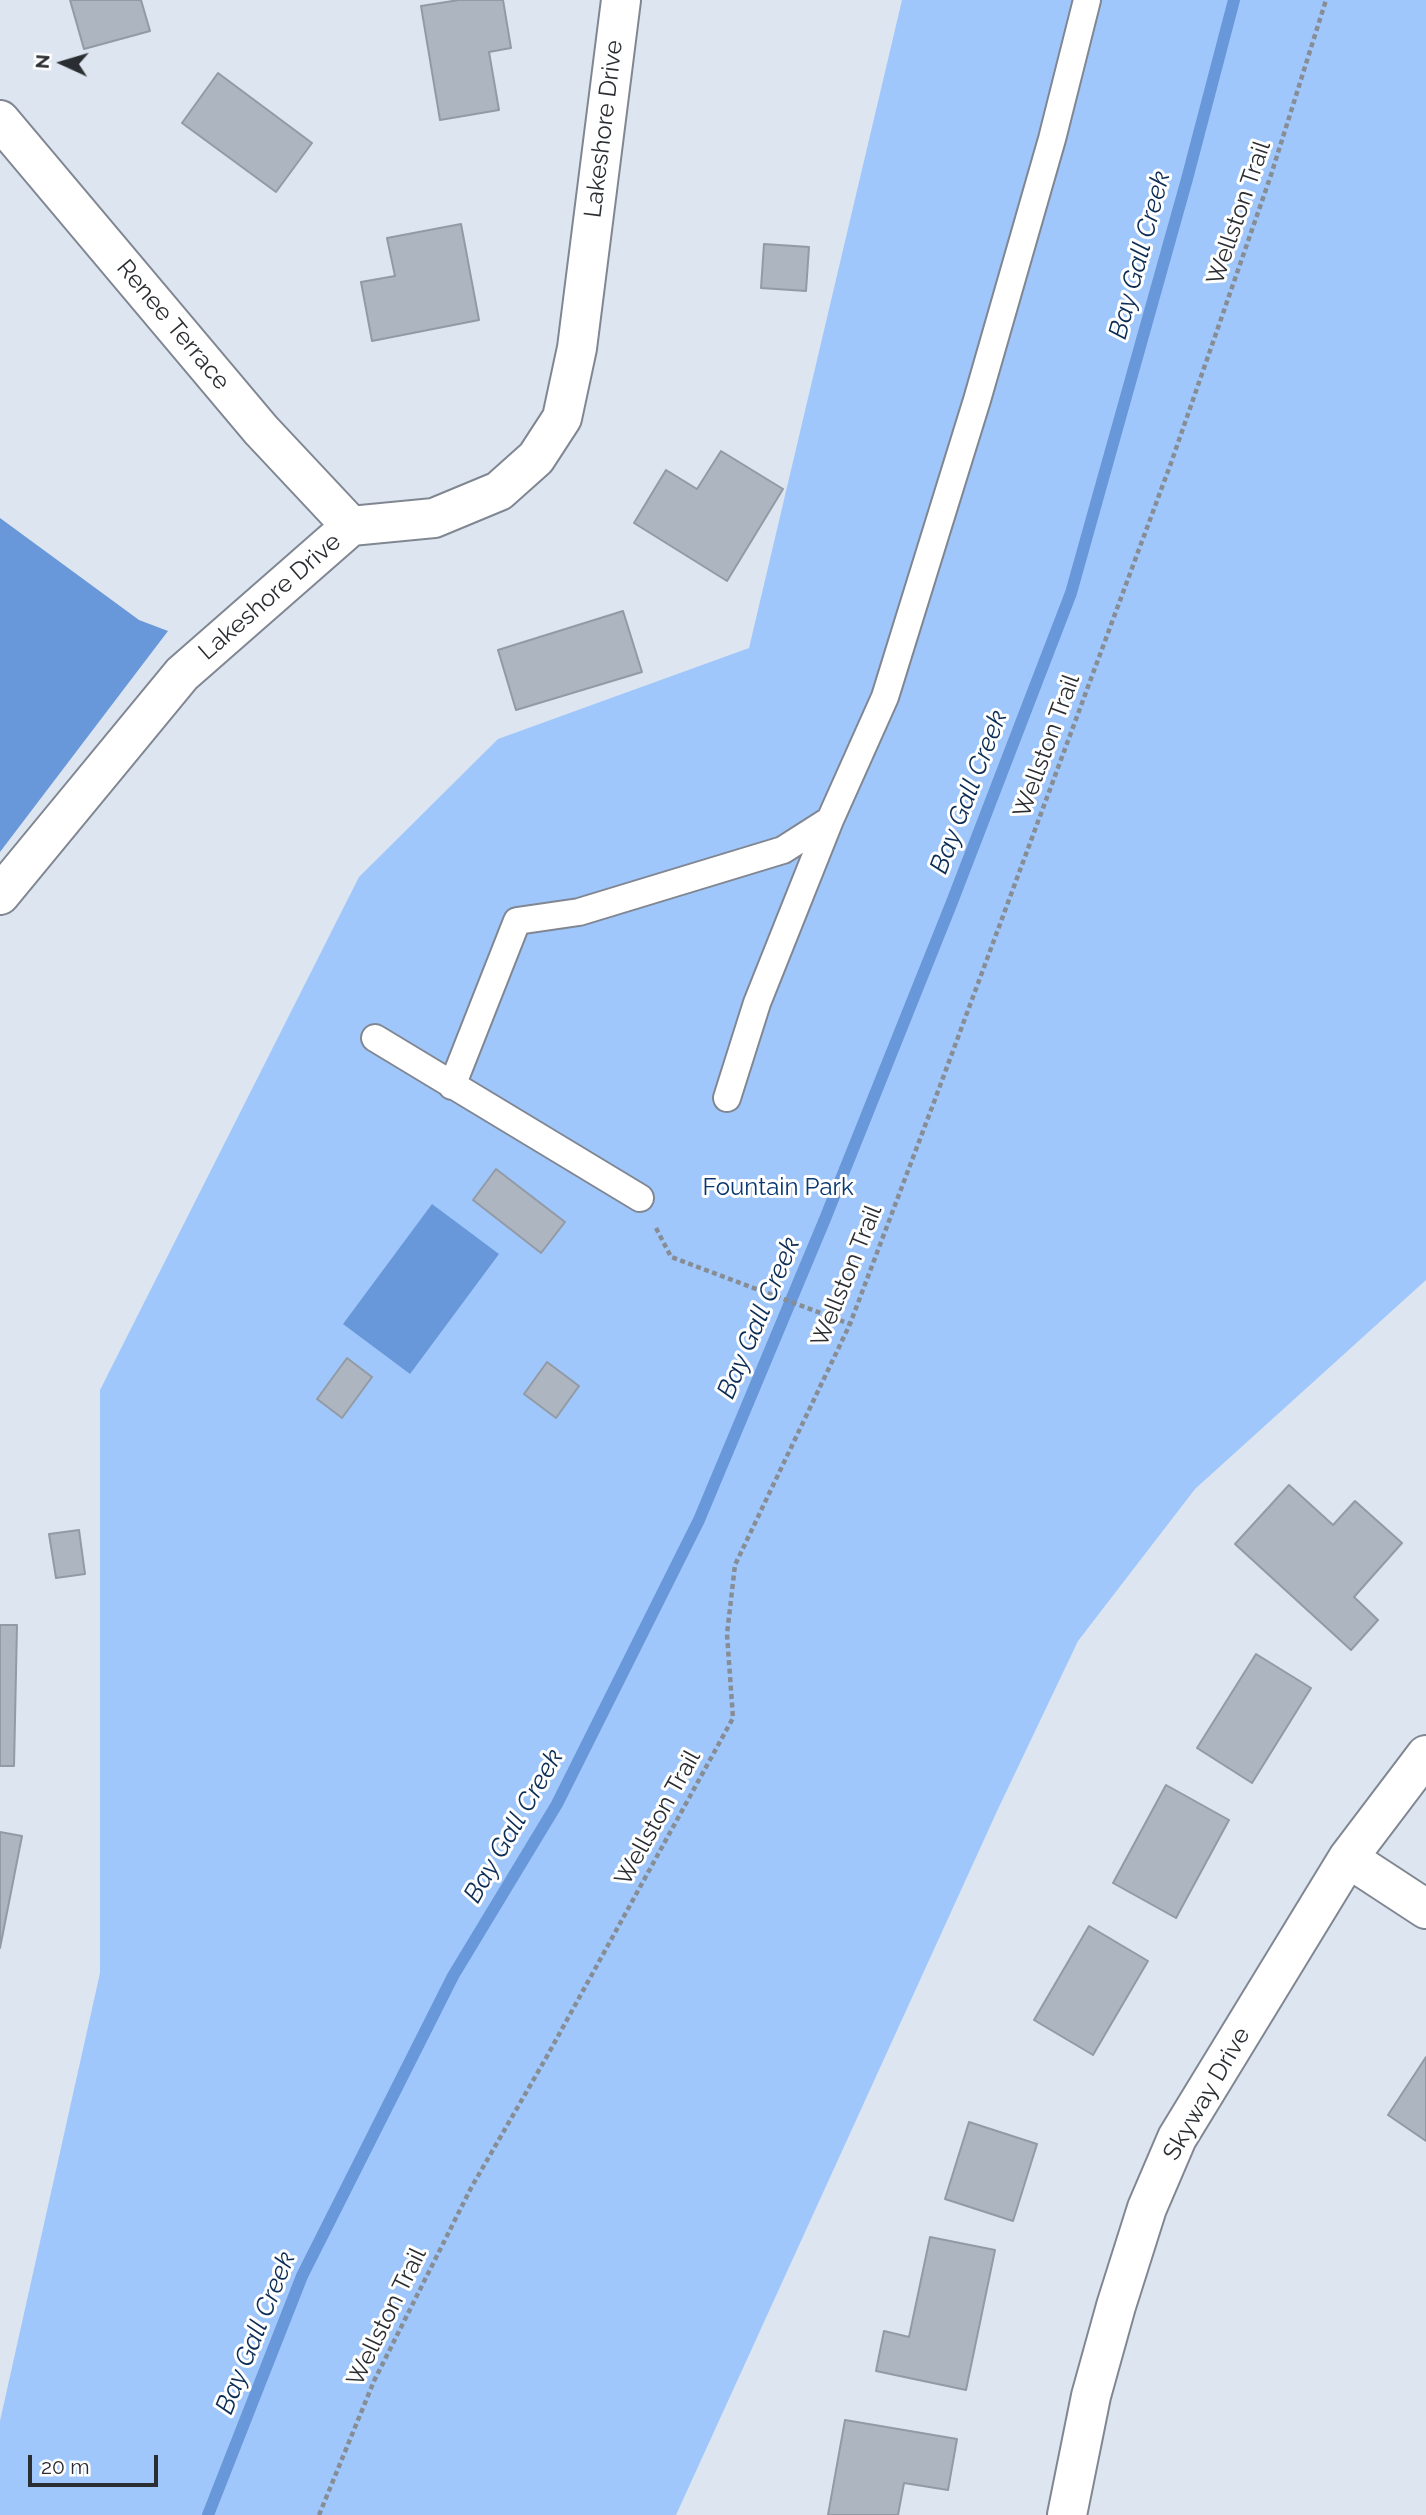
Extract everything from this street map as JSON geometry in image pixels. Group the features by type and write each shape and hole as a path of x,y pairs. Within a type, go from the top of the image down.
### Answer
{"street":[{"name":"Lakeshore Drive","path":"0,895 182,674 351,526 434,518 499,491 536,458 562,418 577,348 621,0"},
{"name":"Renee Terrace","path":"0,120 261,430 351,526"},
{"name":"Skyway Drive","path":"1067,2515 1091,2396 1115,2306 1147,2208 1172,2150 1348,1858 1426,1755"},
{"path":"1348,1858 1426,1909"}],"lane":[{"path":"727,1098 757,1003 830,820 886,697 977,400 1052,139 1087,0"},
{"path":"452,1086 517,922 579,912 783,850 830,820"},
{"path":"375,1038 640,1198"}],"path":[{"name":"Wellston Trail","path":"319,2515 374,2381 471,2188 546,2058 733,1718 727,1634 735,1565 849,1324 1171,463 1271,175 1326,0"},
{"path":"671,1257 849,1324"}],"green space":[{"name":"Fountain Park","path":"902,0 1426,0 1426,1280 1195,1489 1078,1641 998,1809 676,2515 0,2515 0,2421 100,1973 100,1390 359,877 498,739 749,648"}],"shaded area":[{"path":"0,518 139,620 168,631 0,852"},
{"path":"432,1204 499,1254 410,1374 343,1324"}],"building":[{"path":"70,0 141,0 150,31 84,49"},
{"path":"459,0 503,0 511,48 489,52 499,110 440,120 421,6"},
{"path":"218,73 312,143 276,192 182,123"},
{"path":"461,224 479,320 372,341 361,282 395,276 387,238"},
{"path":"764,244 809,247 806,291 761,288"},
{"path":"721,451 783,489 727,581 634,523 666,470 697,489"},
{"path":"623,611 642,672 516,710 498,650"},
{"path":"496,1169 565,1222 541,1253 473,1200"},
{"path":"347,1358 372,1377 342,1418 317,1399"},
{"path":"547,1362 579,1386 556,1418 524,1394"},
{"path":"1289,1485 1333,1525 1355,1501 1402,1543 1354,1597 1378,1620 1351,1650 1235,1544"},
{"path":"79,1530 85,1574 56,1578 49,1534"},
{"path":"0,1625 17,1625 14,1766 0,1766"},
{"path":"1256,1654 1311,1688 1252,1783 1197,1748"},
{"path":"1166,1785 1229,1820 1176,1918 1113,1883"},
{"path":"0,1832 22,1836 0,1948"},
{"path":"1089,1926 1148,1961 1093,2055 1034,2020"},
{"path":"1426,2057 1426,2141 1388,2115"},
{"path":"969,2122 1037,2144 1013,2221 945,2199"},
{"path":"930,2237 995,2250 966,2390 876,2371 884,2331 909,2337"},
{"path":"845,2420 957,2439 948,2490 904,2483 898,2515 828,2515"}],"waterway":[{"name":"Bay Gall Creek","path":"208,2515 302,2276 453,1976 557,1804 699,1520 825,1219 952,902 1071,593 1187,179 1234,0"}]}
